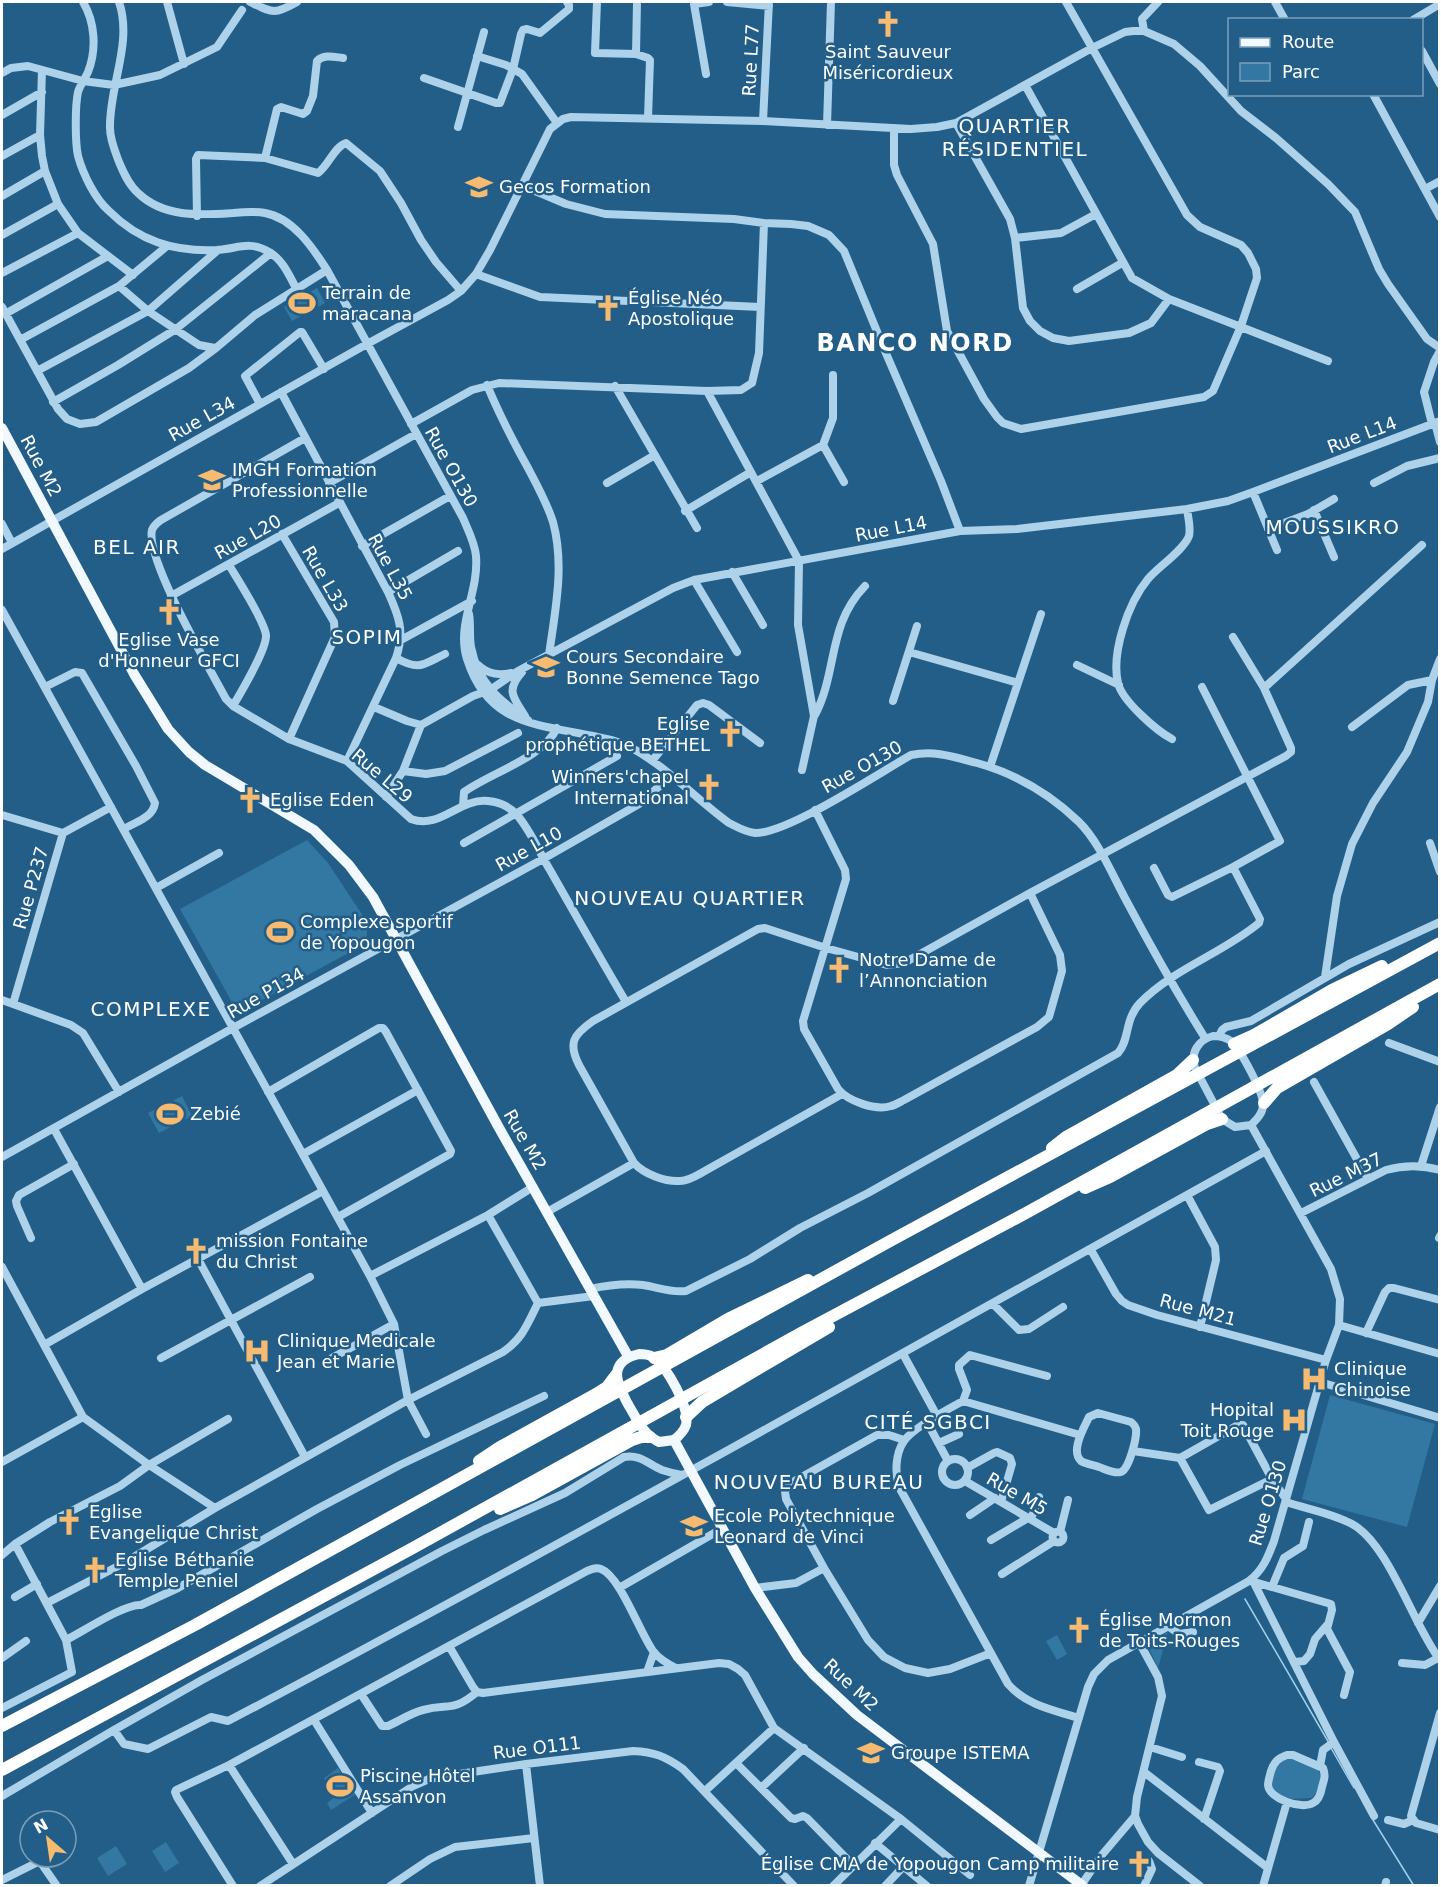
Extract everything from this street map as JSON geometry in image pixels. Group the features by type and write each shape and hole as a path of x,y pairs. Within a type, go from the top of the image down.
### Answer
{"highway":[{"path":"1234,1044 1332,990 1394,961 1437,945"},
{"path":"2,1726 195,1625 890,1241 1437,945"},
{"path":"2,1770 411,1550 801,1333 1026,1213 1440,986"},
{"path":"1264,1103 1277,1088 1388,1024 1440,986"},
{"path":"1033,1164 1066,1137 1177,1075 1193,1060"},
{"path":"1026,1213 1110,1177 1207,1124 1222,1119"},
{"path":"654,1358 667,1355 758,1303 890,1241"},
{"path":"686,1417 702,1402 798,1346 908,1277"},
{"path":"396,1515 500,1447 607,1387 616,1375"},
{"path":"411,1550 532,1495 632,1440 650,1437"}],"main road":[{"name":"Rue M2","path":"2,428 146,694 178,741 206,765 300,820 328,842 373,897 628,1356"},
{"path":"648,1354 654,1358 661,1364 683,1402 686,1417 685,1428 674,1440 659,1442 644,1432 620,1388 616,1375 628,1356 648,1354"},
{"name":"Rue M2","path":"674,1440 687,1473 723,1528 755,1588 798,1657 837,1698 871,1726 1082,1885"}],"street":[{"path":"83,2 91,19 93,41 89,70 78,93 78,156 91,186 107,210 135,233 167,246 218,250 246,245 271,253 284,265 296,288"},
{"name":"Rue O130","path":"119,2 123,32 119,68 110,110 111,136 113,147 130,184 140,194 168,211 197,216 241,212 266,213 288,223 310,243 463,518 474,546 476,567 472,601 465,621 463,639 468,663 486,691 535,724"},
{"path":"167,2 183,64"},
{"path":"250,2 272,12 278,12 297,2"},
{"path":"424,78 500,103 513,69 523,30 540,33 569,9 567,2"},
{"path":"597,2 596,53 636,54 650,60 648,118"},
{"path":"636,54 637,2"},
{"path":"706,74 693,3 709,2"},
{"path":"727,2 769,4"},
{"path":"827,124 831,2"},
{"path":"894,128 894,165 935,250 947,331 984,399 1003,423 1021,429 1204,398 1213,391 1241,326 1257,278 1253,261 1241,245 1200,226 1187,214 1066,2"},
{"path":"1144,32 1142,19 1158,2"},
{"path":"1275,2 1284,18"},
{"name":"Rue L77","path":"763,121 769,4"},
{"path":"1416,18 1440,4"},
{"path":"2,73 20,66 83,81 114,85 160,75 217,47 242,10"},
{"path":"458,127 484,32"},
{"path":"477,56 524,75 556,123 571,117 648,118 937,128 956,123 1125,32 1144,32 1174,44 1187,54 1241,111 1328,184 1359,219 1379,269 1388,284 1427,339 1440,349 1424,392 1436,423 1440,442"},
{"path":"1423,53 1440,84"},
{"path":"265,158 277,109 281,107 303,114 307,111 313,96 317,61 328,56 342,58"},
{"path":"42,70 40,135 45,171 58,204 78,232 133,275"},
{"path":"1025,85 1132,278 1169,299 1328,361"},
{"path":"2,115 42,92"},
{"path":"1374,96 1440,217"},
{"name":"Rue L34","path":"2,549 461,291 476,274 490,250 550,129 556,123"},
{"path":"956,123 1007,212 1015,238 1023,308 1030,321 1040,331 1053,338 1068,341 1129,333 1151,324 1169,299"},
{"path":"2,156 40,135"},
{"path":"197,216 196,157 265,158 318,173 341,144 346,143 380,171 421,240 461,291"},
{"path":"2,196 45,171"},
{"path":"1425,189 1440,181"},
{"path":"521,185 566,204 605,214 734,219 764,224 808,226 829,235 844,251 960,531"},
{"path":"2,235 58,204"},
{"path":"1015,238 1061,233 1096,214"},
{"path":"411,424 472,390 499,383 707,391 741,390 752,383 759,353 764,224"},
{"path":"2,273 78,232"},
{"path":"20,340 119,286 167,246"},
{"path":"37,371 148,310 218,250"},
{"path":"53,402 176,329 271,253"},
{"path":"108,256 3,311 53,402 67,418 80,424 96,422 189,368 255,315 327,270"},
{"path":"1077,289 1122,263"},
{"path":"476,274 540,297 760,307"},
{"path":"119,286 148,310 199,345 216,348"},
{"path":"260,404 245,376 300,332 324,369"},
{"path":"757,481 824,445 833,418 833,375"},
{"path":"487,385 497,410 546,503 553,524 559,585 549,655"},
{"path":"615,386 685,511 697,528"},
{"path":"707,391 799,561 798,625 814,716"},
{"name":"Rue L35","path":"281,392 388,592 398,615 401,640 396,658 347,761"},
{"name":"Rue L14","path":"421,725 673,588 694,579 960,531 1017,529 1187,509 1228,501 1436,423"},
{"path":"329,483 416,434"},
{"name":"Rue L29","path":"305,438 161,520 154,526 151,533 157,559 171,596 226,699 233,706 289,739 347,761 401,812 418,822 440,819 471,803 488,801 508,807 529,830 543,859 626,1002"},
{"path":"824,445 844,482"},
{"path":"607,483 655,455"},
{"path":"1374,483 1407,466 1440,458"},
{"path":"685,511 751,472"},
{"path":"1253,492 1277,550"},
{"path":"362,546 450,496"},
{"path":"1268,529 1334,499"},
{"name":"Rue L20","path":"171,596 339,503"},
{"path":"1172,739 1163,734 1130,703 1119,685 1119,651 1121,634 1139,592 1163,562 1189,537 1187,509"},
{"path":"1314,510 1334,557"},
{"path":"2,524 12,543"},
{"name":"Rue L33","path":"282,534 328,611 336,629 335,637 289,739"},
{"path":"1264,688 1422,545"},
{"path":"388,592 458,551"},
{"path":"229,565 266,634 252,672 233,706"},
{"path":"732,572 763,625"},
{"path":"694,579 736,652"},
{"path":"802,770 814,716 822,700 840,624 850,603 865,586"},
{"path":"401,640 472,601"},
{"path":"2,610 370,1276 394,1324 408,1400 426,1434"},
{"name":"Rue O130","path":"469,612 470,638 476,664 490,701 513,718 618,741 652,761 729,823 741,830 754,833 774,829 815,810 911,755 926,752 943,753 990,767 1029,783 1080,823 1102,854 1169,980 1205,1038"},
{"path":"990,767 1041,614"},
{"path":"893,702 916,626"},
{"path":"842,1095 689,1179 679,1182 648,1173 634,1163 579,1065 574,1055 573,1042 580,1030 758,929 765,928 887,965 904,963 1030,892 1286,756 1291,752 1291,748 1264,688 1233,637"},
{"path":"909,652 1018,683"},
{"path":"396,658 420,666 445,654"},
{"path":"1325,977 1337,896 1352,844 1373,803 1407,752 1428,702 1440,659"},
{"path":"476,664 494,675 518,671"},
{"path":"527,719 515,701 512,689 516,678 530,665"},
{"path":"1077,665 1119,685"},
{"path":"45,687 75,672 82,673 136,766 155,803 154,810 148,816 124,829"},
{"path":"1352,727 1408,684 1435,676"},
{"path":"1154,868 1168,895 1172,897 1280,841 1202,687"},
{"path":"652,761 697,705 703,703 709,705 760,743"},
{"path":"374,707 421,725 403,771 386,797"},
{"path":"463,806 464,792 541,749 552,738 557,728"},
{"path":"403,771 426,774 445,771 518,733"},
{"path":"464,843 617,756"},
{"name":"Rue L10","path":"396,939 639,804 671,776"},
{"name":"Rue P237","path":"13,1004 63,833 111,807"},
{"path":"815,810 845,870 846,879 803,1021 804,1029 842,1095 866,1105 890,1107 1037,1028 1049,1017 1062,971 1060,955 1030,892"},
{"path":"2,815 63,833"},
{"path":"1430,843 1440,872"},
{"path":"156,888 219,853"},
{"path":"538,1303 592,1293 611,1285 644,1285 677,1292 686,1291 750,1259 800,1228 868,1193 1118,1053 1122,1049 1130,1016 1140,1003 1169,980 1220,950 1259,923 1260,919 1233,867"},
{"path":"1219,1036 1226,1027 1251,1021 1295,997 1325,977 1440,922"},
{"name":"Rue P134","path":"2,1157 396,939"},
{"path":"2,1000 71,1025 82,1033 119,1092"},
{"path":"268,1092 383,1028 418,1090 451,1151 450,1154 338,1217"},
{"path":"1224,1037 1234,1044 1264,1103 1262,1112 1251,1125 1235,1126 1222,1119 1202,1083 1193,1060 1196,1047 1205,1038 1224,1037"},
{"path":"1389,1043 1440,1062"},
{"path":"1314,1082 1368,1179"},
{"path":"303,1154 418,1090"},
{"path":"1421,1166 1440,1107"},
{"name":"Rue O130","path":"1029,1886 1094,1674 1108,1660 1252,1582 1265,1563 1274,1541 1326,1360 1339,1325 1340,1299 1331,1269 1251,1125"},
{"path":"54,1129 142,1289"},
{"path":"114,1730 124,1744 148,1749 211,1717 228,1721 344,1661 687,1473 1266,1151"},
{"path":"547,1212 634,1163"},
{"path":"32,1238 17,1206 16,1201 19,1195 74,1164"},
{"name":"Rue M37","path":"1301,1213 1386,1170 1421,1166 1440,1170"},
{"path":"370,1276 488,1215 533,1187"},
{"path":"44,1345 323,1191"},
{"path":"1187,1195 1215,1247 1216,1260 1200,1327"},
{"path":"488,1215 538,1303"},
{"name":"Rue M21","path":"1090,1250 1122,1302 1157,1315 1326,1360"},
{"path":"198,1259 305,1457"},
{"path":"2,1267 83,1418 215,1508"},
{"path":"161,1358 310,1277"},
{"path":"1366,1333 1389,1288 1440,1300"},
{"path":"47,1603 143,1552 305,1457 515,1344 522,1336 538,1303"},
{"path":"993,1304 1019,1330 1029,1329 1064,1308"},
{"path":"332,1358 394,1324"},
{"path":"1339,1325 1440,1354"},
{"path":"903,1354 937,1416"},
{"path":"1047,1376 970,1355 959,1365 958,1369 967,1390 963,1401 927,1422 904,1440 896,1466 899,1487 1008,1684 1017,1695 1031,1703 1079,1718"},
{"path":"1320,1382 1440,1418"},
{"path":"66,1640 130,1606 141,1605 178,1588 327,1503 544,1396"},
{"path":"963,1401 1080,1435"},
{"path":"1098,1413 1131,1422 1136,1431 1133,1451 1122,1472 1082,1462 1077,1451 1080,1435 1089,1417 1098,1413"},
{"path":"2,1462 83,1418"},
{"path":"2,1555 50,1522 120,1486 149,1465 228,1419"},
{"path":"927,1422 948,1461"},
{"path":"1133,1451 1180,1458 1235,1426 1243,1425 1286,1500 1340,1519 1362,1531 1383,1558 1439,1659 1425,1665 1402,1663"},
{"path":"939,1443 959,1434"},
{"path":"904,1440 889,1435 877,1435 791,1483 785,1491 786,1499 824,1568 868,1640 884,1657 905,1668 928,1673 950,1669 991,1653"},
{"path":"968,1468 997,1452 1010,1458 1012,1464 998,1500 970,1515"},
{"path":"2,1796 201,1680 442,1551 565,1493 624,1457 641,1458 661,1470 687,1473"},
{"path":"1180,1458 1209,1510 1272,1479"},
{"path":"955,1459 962,1461 968,1468 969,1473 960,1485 953,1486 945,1482 941,1474 943,1465 955,1459"},
{"name":"Rue M5","path":"965,1481 1056,1535"},
{"path":"991,1540 1030,1518 1039,1497"},
{"path":"1002,1574 1056,1535 1068,1500"},
{"path":"1272,1587 1284,1558 1303,1546 1309,1522"},
{"path":"619,1588 723,1528"},
{"path":"2,1708 72,1672 66,1640 15,1544"},
{"path":"219,1886 231,1882 175,1792 229,1766 587,1571 595,1568 603,1569 619,1588 654,1652 676,1668"},
{"path":"755,1588 796,1583 824,1568"},
{"path":"1252,1582 1331,1604 1332,1610 1327,1625 1320,1632 1310,1654 1304,1661 1295,1662"},
{"path":"1252,1582 1295,1662 1331,1744 1374,1816"},
{"path":"15,1597 36,1584"},
{"path":"1418,1623 1440,1586"},
{"path":"1327,1625 1350,1672 1344,1695"},
{"path":"1168,1626 1179,1634 1194,1632"},
{"path":"2,1658 27,1641"},
{"path":"1139,1642 1158,1677 1162,1696 1137,1797 1136,1816 1142,1834 1158,1853 1200,1886"},
{"path":"449,1647 477,1692"},
{"path":"647,1672 654,1652"},
{"path":"361,1694 382,1726 388,1726 422,1710 455,1707 463,1704 477,1692 719,1663 729,1664 738,1669 750,1683 774,1728 901,1819 970,1875"},
{"path":"1413,1820 1411,1811 1440,1713"},
{"path":"314,1720 372,1812"},
{"path":"705,1791 774,1728"},
{"path":"1320,1766 1323,1750 1331,1744"},
{"path":"761,1788 804,1748"},
{"path":"1150,1748 1182,1757"},
{"name":"Rue O111","path":"260,1886 413,1786 429,1779 633,1751 650,1752 667,1757 683,1768 794,1886"},
{"path":"1293,1755 1320,1766 1325,1776 1318,1799 1313,1803 1307,1805 1287,1803 1275,1796 1268,1786 1276,1760 1281,1757 1293,1755"},
{"path":"1199,1762 1218,1767 1220,1771 1204,1819"},
{"path":"736,1763 791,1818 803,1816 807,1818 853,1865"},
{"path":"526,1764 540,1886"},
{"path":"229,1766 293,1864"},
{"path":"1144,1772 1268,1868"},
{"path":"1264,1885 1287,1803"},
{"path":"1082,1885 1101,1856 1136,1816"},
{"path":"833,1886 901,1819"},
{"path":"1388,1820 1404,1824 1413,1820 1440,1830"},
{"path":"390,1886 430,1859 455,1847 534,1838"},
{"path":"875,1844 927,1886"},
{"path":"2,1880 39,1862 57,1886"},
{"path":"1143,1886 1152,1869 1149,1862"},
{"path":"885,1886 903,1867"}],"green space":[{"path":"317,288 325,303 292,321 284,307"},
{"name":"Complexe sportif de Yopougon","path":"307,840 328,863 367,922 367,943 238,1013 180,909"},
{"name":"Zebié","path":"182,1096 192,1116 159,1133 148,1113"},
{"path":"1330,1395 1435,1424 1407,1527 1302,1499"},
{"path":"1168,1632 1158,1668 1147,1644"},
{"path":"1057,1635 1067,1654 1057,1660 1046,1641"},
{"path":"1285,1757 1295,1757 1317,1767 1321,1776 1321,1784 1312,1798 1287,1800 1272,1788 1274,1771"},
{"name":"Piscine Hôtel Assanvon","path":"338,1768 356,1794 331,1810 327,1803 335,1797 324,1778"},
{"path":"166,1842 179,1863 165,1872 152,1851"},
{"path":"116,1846 127,1864 108,1876 97,1858"}],"waterway":[{"path":"1245,1599 1329,1743"},
{"path":"1331,1748 1354,1788"},
{"path":"1373,1820 1414,1886"}],"place":[{"name":"Saint Sauveur Miséricordieux","path":"888,24"},
{"name":"Gecos Formation","path":"479,187"},
{"name":"Terrain de maracana","path":"302,303"},
{"name":"Église Néo Apostolique","path":"608,308"},
{"name":"IMGH Formation Professionnelle","path":"212,480"},
{"name":"Eglise Vase d'Honneur GFCI","path":"169,612"},
{"name":"Cours Secondaire Bonne Semence Tago","path":"546,667"},
{"name":"Eglise prophétique BETHEL","path":"730,734"},
{"name":"Winners'chapel International","path":"709,787"},
{"name":"Eglise Eden","path":"250,800"},
{"name":"Complexe sportif de Yopougon","path":"280,932"},
{"name":"Notre Dame de l’Annonciation","path":"839,970"},
{"name":"Zebié","path":"170,1114"},
{"name":"mission Fontaine du Christ","path":"196,1251"},
{"name":"Clinique Medicale Jean et Marie","path":"257,1351"},
{"name":"Clinique Chinoise","path":"1314,1379"},
{"name":"Hopital Toit Rouge","path":"1294,1420"},
{"name":"Eglise Evangelique Christ","path":"69,1522"},
{"name":"Ecole Polytechnique Leonard de Vinci","path":"694,1526"},
{"name":"Eglise Béthanie Temple Peniel","path":"95,1570"},
{"name":"Église Mormon de Toits-Rouges","path":"1079,1630"},
{"name":"Groupe ISTEMA","path":"871,1753"},
{"name":"Piscine Hôtel Assanvon","path":"340,1786"},
{"name":"Église CMA de Yopougon Camp militaire","path":"1139,1864"}],"district":[{"name":"QUARTIER RÉSIDENTIEL","path":"1015,138"},
{"name":"BANCO NORD","path":"915,343"},
{"name":"MOUSSIKRO","path":"1333,527"},
{"name":"BEL AIR","path":"137,547"},
{"name":"SOPIM","path":"367,637"},
{"name":"NOUVEAU QUARTIER","path":"690,898"},
{"name":"COMPLEXE","path":"151,1009"},
{"name":"CITÉ SGBCI","path":"928,1422"},
{"name":"NOUVEAU BUREAU","path":"819,1482"}]}
